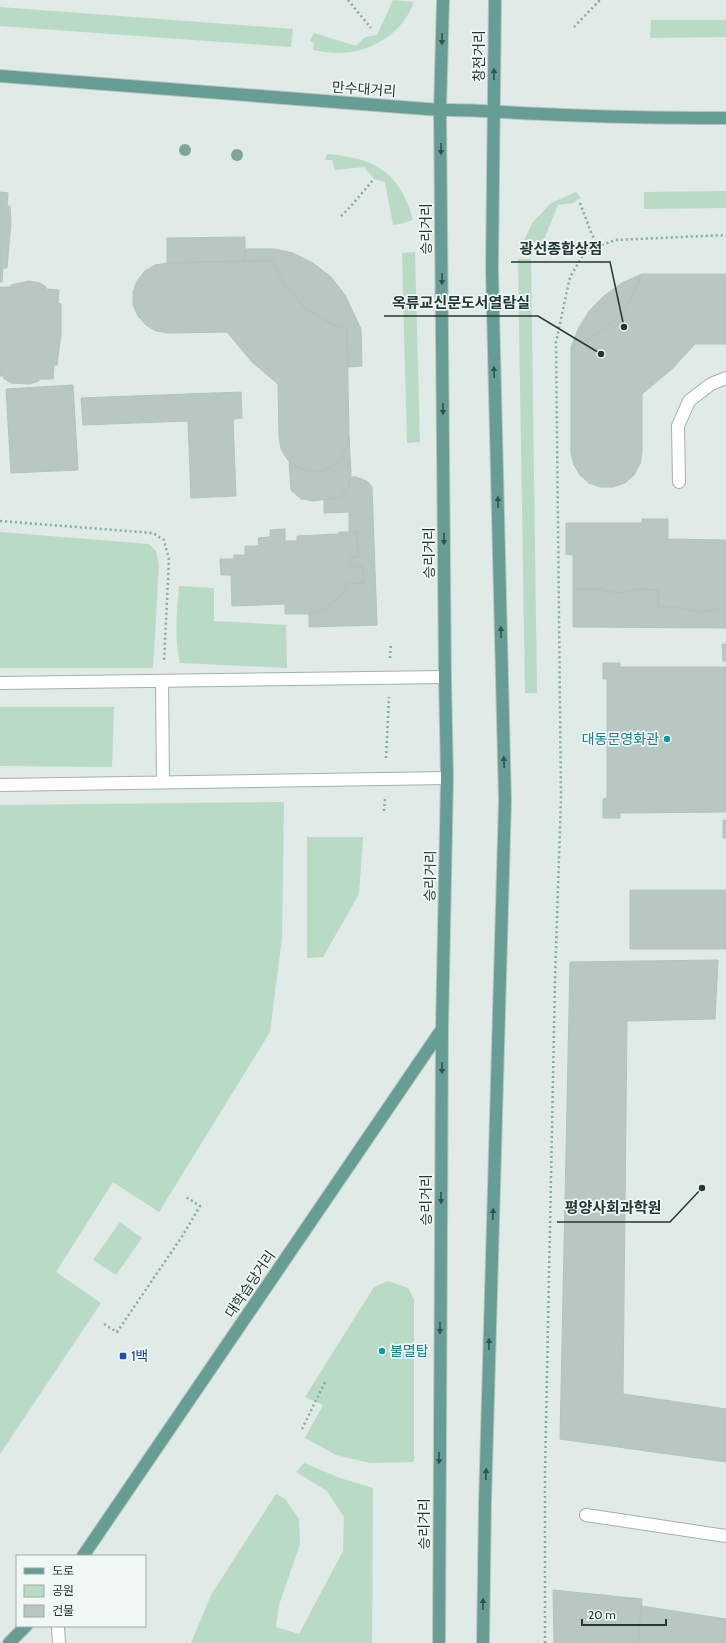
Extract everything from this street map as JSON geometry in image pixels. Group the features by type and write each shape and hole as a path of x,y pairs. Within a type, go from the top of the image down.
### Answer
{"main road":[{"path":"440,110 443,0"},
{"name":"창전거리","path":"494,112 495,0"},
{"name":"만수대거리","path":"0,76 440,110 633,118 726,118"},
{"name":"승리거리","path":"439,1643 442,1029 448,778 445,677 440,110"},
{"path":"482,1643 505,801 492,269 494,112"},
{"name":"대학습당거리","path":"84,1555 442,1029"},
{"path":"9,1643 25,1627"}],"street":[{"path":"679,482 678,426 689,401 711,384 726,378"},
{"path":"0,683 445,677"},
{"path":"162,681 163,782"},
{"path":"0,785 448,778"},
{"path":"586,1515 726,1536"},
{"path":"58,1627 59,1643"}],"path":[{"path":"348,0 371,28"},
{"path":"574,27 600,0"},
{"path":"341,216 373,180"},
{"path":"580,203 598,247"},
{"path":"545,1643 545,1473 555,988 561,798 556,342 570,277 585,252 615,240 726,236"},
{"path":"0,521 153,533 164,540 169,560 162,681"},
{"path":"390,666 391,643"},
{"path":"386,765 389,696"},
{"path":"384,811 385,796"},
{"path":"104,1324 117,1332 183,1235 200,1206 186,1197"},
{"path":"302,1429 326,1380"}],"green space":[{"path":"393,0 414,2 402,23 384,40 362,50 350,52 335,53 313,50 314,43 310,41 314,33 356,46 365,37 377,35"},
{"path":"0,7 293,29 291,47 0,26"},
{"path":"651,20 726,20 726,37 650,38"},
{"path":"327,154 358,159 383,170 401,190 408,203 413,220 393,225 385,182 374,179 364,167 335,170 332,160 325,160"},
{"path":"726,191 726,208 644,209 644,192"},
{"path":"576,192 581,198 573,203 558,205 542,244 524,240 533,222 551,203"},
{"path":"415,252 420,442 407,443 402,253"},
{"path":"518,259 531,259 537,693 525,693"},
{"path":"0,532 149,544 156,551 159,565 153,668 0,668"},
{"path":"179,586 214,588 214,621 286,625 287,668 180,663 177,644"},
{"path":"0,707 114,707 112,767 0,766"},
{"path":"284,802 282,938 270,1032 159,1212 113,1182 56,1272 101,1303 0,1454 0,805"},
{"path":"307,837 363,837 359,894 323,957 307,958"},
{"path":"120,1222 142,1238 116,1275 93,1260"},
{"path":"388,1281 408,1288 414,1299 414,1462 370,1463 336,1455 305,1438 323,1405 305,1397 374,1287"},
{"path":"304,1463 340,1478 373,1488 372,1643 191,1643 211,1595 276,1494 285,1499 299,1519 300,1544 279,1605 276,1627 299,1634 343,1551 344,1517 327,1491 296,1472"}],"building":[{"path":"0,192 8,193 7,206 10,206 11,222 7,268 3,268 2,282 0,282"},
{"path":"245,237 245,261 167,263 167,238"},
{"path":"245,249 274,249 293,253 313,263 331,277 345,295 361,329 362,366 348,367 347,330 333,325 306,309 285,285 273,261 245,261"},
{"path":"273,261 285,285 306,309 333,325 347,330 349,436 347,448 341,458 332,467 321,471 309,471 297,467 287,459 281,449 279,437 278,384 252,362 227,332 169,333 156,331 146,325 138,316 133,305 133,292 137,281 145,271 155,265 167,263"},
{"path":"642,274 726,274 726,344 695,344 672,369 642,394 642,452 640,464 634,475 625,483 613,487 601,487 589,483 580,475 574,465 571,453 571,347 596,335 620,315 629,302"},
{"path":"642,274 629,302 620,315 596,335 571,347 579,327 590,310 605,295 622,283"},
{"path":"29,281 40,283 46,287 46,289 59,290 58,303 61,304 61,334 57,365 54,365 53,379 39,379 39,381 30,384 11,383 3,378 4,376 0,376 0,287 11,287 11,285"},
{"path":"73,385 78,470 11,473 6,389"},
{"path":"241,392 242,418 233,419 236,496 191,498 188,421 83,425 81,398"},
{"path":"349,436 351,474 349,487 340,497 314,501 301,499 291,490 289,461 297,467 309,471 321,471 332,467 341,458 347,448"},
{"path":"350,477 356,477 367,481 372,487 377,625 309,627 309,614 323,610 336,600 345,590 347,584 364,583 363,566 350,567 350,557 358,557 357,532 349,532 349,512 324,513 324,500 340,497 349,487"},
{"path":"642,519 668,519 668,539 726,540 726,608 700,612 679,607 658,607 658,590 640,589 620,593 600,589 573,589 573,555 566,554 566,523 642,523"},
{"path":"285,529 285,541 297,541 297,536 357,532 358,557 350,557 350,567 363,566 364,583 347,584 345,590 336,600 323,610 309,614 285,614 285,604 232,606 231,575 221,575 220,559 234,559 234,555 245,555 245,546 259,546 258,538 270,537 270,530"},
{"path":"573,589 600,589 620,593 640,589 658,590 658,607 679,607 700,612 726,608 726,628 573,627"},
{"path":"722,644 726,644 726,661 723,661"},
{"name":"대동문영화관","path":"603,663 620,663 620,667 726,667 726,812 620,813 620,818 603,818 603,799 607,798 607,679 603,679"},
{"path":"723,820 726,820 726,838 723,838"},
{"path":"630,890 726,890 726,949 630,949"},
{"path":"718,960 715,1019 627,1021 623,1394 726,1409 726,1462 560,1439 570,962"},
{"path":"553,1590 642,1599 638,1643 554,1643"},
{"path":"641,1606 726,1619 726,1643 638,1643"}],"place":[{"name":"광선종합상점","path":"624,327"},
{"name":"옥류교신문도서열람실","path":"601,354"},
{"name":"대동문영화관","path":"667,739"},
{"name":"평양사회과학원","path":"702,1188"},
{"name":"불멸탑","path":"382,1351"},
{"name":"1백","path":"123,1356"}]}
